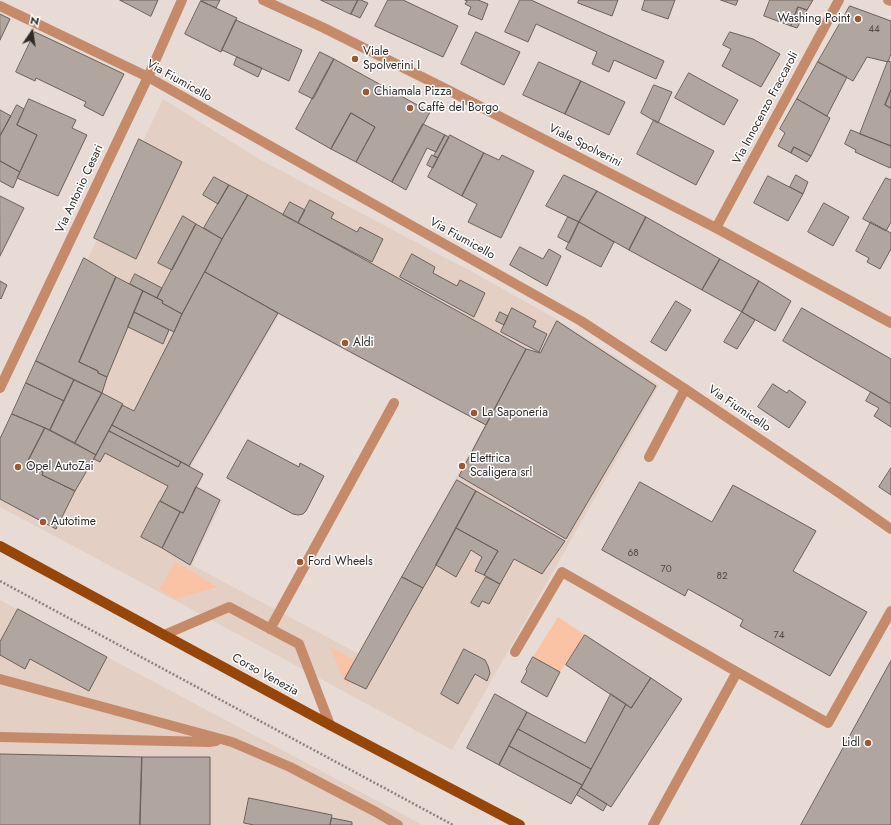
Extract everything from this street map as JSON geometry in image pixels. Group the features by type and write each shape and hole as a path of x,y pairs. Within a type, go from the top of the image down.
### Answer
{"main road":[{"name":"Corso Venezia","path":"0,546 330,725 520,825"}],"street":[{"name":"Via Antonio Cesari","path":"0,388 148,77 182,0"},
{"name":"Viale Spolverini","path":"263,0 324,28 429,80 716,228 891,323"},
{"name":"Via Innocenzo Fraccaroli","path":"716,228 839,0"},
{"name":"Via Fiumicello","path":"0,6 148,77 581,321 685,389 891,529"},
{"path":"649,457 685,389"},
{"path":"270,629 394,403"},
{"path":"515,652 562,572 828,723 891,611"},
{"path":"164,635 229,607 299,644 330,725"},
{"path":"653,825 737,672"},
{"path":"0,679 228,743 290,767 398,825"},
{"path":"0,737 228,743"}],"path":[{"path":"0,581 453,825"}],"shaded area":[{"path":"163,99 259,159 478,275 558,320 659,385 452,750 0,507 0,441 59,320","holes":["279,315 485,425 359,654 192,565 223,500 198,486 204,474 191,466"]},
{"path":"175,562 218,587 175,599 160,589"},
{"path":"0,600 417,822 422,825 0,825"},
{"path":"558,617 585,635 560,672 533,657"},
{"path":"330,647 360,663 347,687"}],"building":[{"path":"120,0 158,0 151,16"},
{"path":"220,0 216,8 201,1"},
{"path":"321,0 358,0 351,14"},
{"path":"358,0 368,3 360,18 351,14"},
{"path":"388,0 403,0 458,26 443,57 375,26"},
{"path":"465,0 478,0 488,4 482,20 468,14 471,7 465,4 467,1"},
{"path":"520,0 531,0 664,61 656,79 614,60 609,72 592,64 597,52 536,24 528,42 505,32"},
{"path":"579,0 618,0 612,16 578,3"},
{"path":"645,0 675,0 668,19 642,10"},
{"path":"721,0 738,0 736,5"},
{"path":"770,0 813,0 807,10 798,7 791,26 764,16"},
{"path":"201,1 237,18 221,52 185,34"},
{"path":"850,6 891,21 891,54 888,62 867,57 853,81 818,62"},
{"path":"798,7 807,10 797,28 791,26"},
{"path":"0,14 10,19 0,40"},
{"path":"236,20 302,50 289,81 222,50"},
{"path":"35,32 124,74 103,116 84,106 86,102 36,78 35,81 16,72"},
{"path":"476,32 520,52 504,85 461,64"},
{"path":"730,32 753,39 780,54 761,87 722,66 731,49 723,45"},
{"path":"320,52 334,59 313,99 299,92"},
{"path":"237,57 262,68 258,77 234,65"},
{"path":"334,59 430,112 392,182 356,162 375,127 351,113 331,149 296,129"},
{"path":"888,61 891,62 891,90 885,105 891,108 891,146 860,134"},
{"path":"539,62 581,81 565,114 523,95"},
{"path":"818,62 847,77 827,116 797,99"},
{"path":"689,73 738,100 724,125 675,98"},
{"path":"581,81 625,102 609,135 565,114"},
{"path":"654,85 672,92 658,123 641,113"},
{"path":"891,90 891,108 885,105"},
{"path":"29,99 76,120 72,128 87,135 58,196 17,178 37,135 17,125"},
{"path":"797,99 830,118 811,156 794,147 791,153 778,146 785,133 780,129"},
{"path":"17,105 24,109 17,125 37,135 20,172 0,161 0,136"},
{"path":"0,110 11,116 0,136"},
{"path":"351,113 375,127 356,162 331,149"},
{"path":"654,120 714,151 696,185 637,154"},
{"path":"423,124 445,135 436,152 427,148 406,190 392,182"},
{"path":"851,130 891,146 890,168 855,152 856,150 845,144"},
{"path":"445,135 449,137 438,158 434,156"},
{"path":"450,135 484,153 462,196 428,177"},
{"path":"139,139 182,162 136,259 94,238"},
{"path":"794,147 811,156 807,162 791,153"},
{"path":"484,153 499,160 502,155 534,171 501,238 468,222 477,204 462,196"},
{"path":"432,155 438,158 433,168 427,165"},
{"path":"0,161 20,172 13,188 0,181"},
{"path":"564,175 597,191 579,222 546,206"},
{"path":"796,175 808,182 803,194 790,187"},
{"path":"768,176 803,194 788,221 754,203"},
{"path":"214,177 229,185 218,204 203,195"},
{"path":"886,178 891,180 891,222 886,231 863,219"},
{"path":"229,185 248,195 222,239 204,228"},
{"path":"597,191 646,217 629,250 579,222"},
{"path":"248,195 526,349 486,425 205,272 222,239"},
{"path":"0,196 24,208 0,256"},
{"path":"310,200 334,213 331,218 357,232 360,227 383,239 372,262 298,223"},
{"path":"290,202 305,210 298,223 283,215"},
{"path":"824,203 849,217 833,246 808,232"},
{"path":"183,216 196,224 172,270 158,263"},
{"path":"568,217 579,222 569,243 558,237"},
{"path":"646,217 720,259 702,290 629,250"},
{"path":"579,222 614,242 601,267 566,249"},
{"path":"871,222 891,233 891,249 880,269 867,262 869,258 856,251"},
{"path":"196,224 222,239 182,314 162,303 163,301 157,298"},
{"path":"520,247 543,259 549,249 561,256 547,286 510,265"},
{"path":"412,254 435,267 433,273 457,286 460,280 485,293 474,317 400,277"},
{"path":"84,258 116,277 79,362 107,377 102,393 36,361"},
{"path":"720,259 759,281 742,312 702,290"},
{"path":"205,272 278,313 189,466 112,425 122,405 134,411 182,314"},
{"path":"135,274 162,288 157,298 130,284"},
{"path":"116,277 143,291 107,377 79,362"},
{"path":"0,281 7,285 1,299 0,298"},
{"path":"759,281 791,301 775,331 742,312"},
{"path":"143,291 163,301 162,303 182,314 174,332 134,312"},
{"path":"676,301 691,310 666,351 651,342"},
{"path":"512,308 536,321 533,327 547,334 539,352 501,332"},
{"path":"802,308 891,359 891,404 783,341"},
{"path":"134,312 169,330 163,344 128,327"},
{"path":"500,312 508,316 504,325 496,321"},
{"path":"742,312 755,320 737,349 724,342"},
{"path":"557,321 656,386 566,539 459,476 526,349 540,353"},
{"path":"36,361 74,380 64,401 26,383"},
{"path":"74,380 102,393 75,443 50,430"},
{"path":"26,383 64,401 50,430 12,414"},
{"path":"773,384 787,393 789,390 806,402 789,428 758,407"},
{"path":"871,392 891,404 891,427 874,416 879,408 866,401"},
{"path":"102,393 123,404 96,455 75,443"},
{"name":"Opel AutoZai","path":"12,414 45,428 27,463 43,472 42,475 75,491 56,529 0,499 0,439"},
{"path":"112,425 181,462 178,467 109,431"},
{"path":"45,428 96,455 75,491 42,475 43,472 27,463"},
{"path":"109,431 178,467 181,462 203,474 183,513 160,501 168,486 105,453 100,462 94,459"},
{"path":"248,440 299,467 300,463 324,476 303,514 293,514 227,478"},
{"path":"891,468 891,495 879,487"},
{"path":"457,480 476,491 423,588 402,577"},
{"path":"640,482 712,522 733,485 816,531 793,571 867,612 830,676 740,626 743,620 688,589 685,596 602,550"},
{"path":"196,487 220,500 190,565 162,548 180,512 183,513"},
{"path":"476,491 565,541 542,574 514,559 500,584 484,575 498,551 456,528"},
{"path":"160,501 180,512 162,548 141,537"},
{"path":"456,528 498,551 484,575 475,571 482,557 471,550 456,577 436,565"},
{"path":"402,577 423,588 366,689 345,679"},
{"path":"486,577 500,584 489,604 482,601 479,607 471,603"},
{"path":"18,609 107,657 89,691 30,659 25,669 0,655 0,642"},
{"path":"585,635 651,678 631,708 566,665"},
{"path":"464,649 485,660 490,673 487,681 475,674 458,704 441,694"},
{"path":"533,657 560,672 547,697 521,682"},
{"name":"Lidl","path":"891,661 891,825 801,825"},
{"path":"651,678 682,699 611,807 581,788 626,704 631,708"},
{"path":"495,694 527,712 499,765 467,748"},
{"path":"611,694 626,704 591,769 518,729 527,712 585,743"},
{"path":"518,729 591,769 582,785 509,746"},
{"path":"509,746 582,785 571,804 499,765"},
{"path":"0,754 142,757 140,825 0,825"},
{"path":"142,757 210,757 210,825 140,825"},
{"path":"581,788 607,804 603,811 577,795"},
{"path":"249,798 332,815 330,825 254,825 244,823"},
{"path":"332,818 352,822 352,825 330,825"}],"place":[{"name":"Washing Point","path":"858,19"},
{"name":"Viale Spolverini I","path":"355,59"},
{"name":"Chiamala Pizza","path":"366,92"},
{"name":"Caffè del Borgo","path":"410,108"},
{"name":"Aldi","path":"345,343"},
{"name":"La Saponeria","path":"474,413"},
{"name":"Elettrica Scaligera srl","path":"462,466"},
{"name":"Opel AutoZai","path":"18,467"},
{"name":"Autotime","path":"43,522"},
{"name":"Ford Wheels","path":"300,562"},
{"name":"Lidl","path":"868,743"}]}
